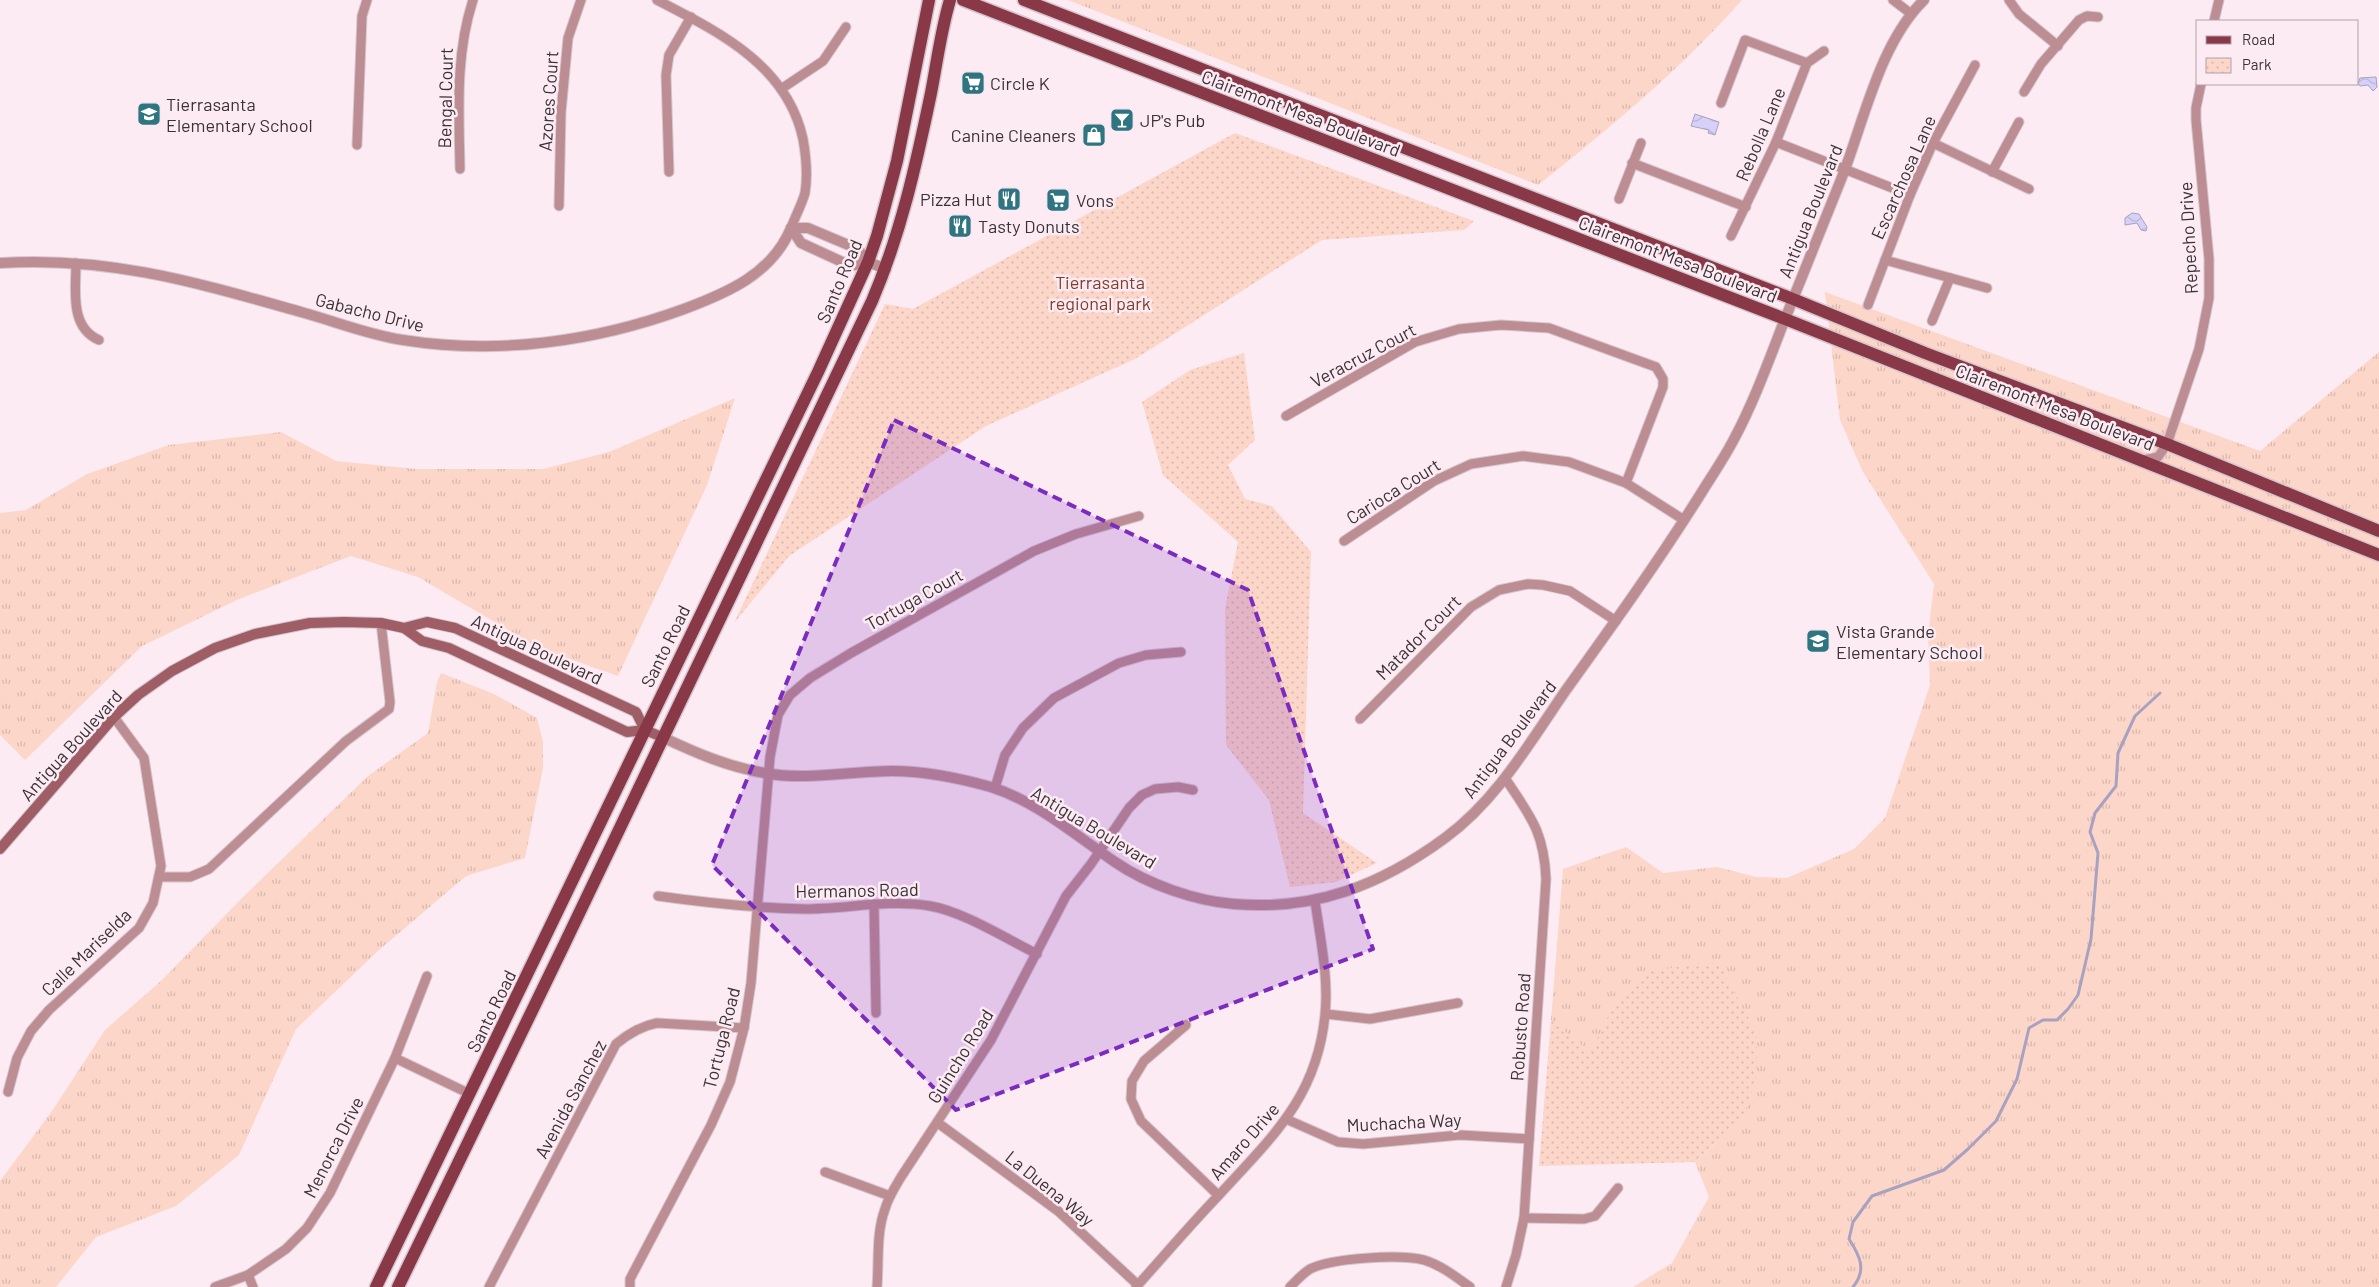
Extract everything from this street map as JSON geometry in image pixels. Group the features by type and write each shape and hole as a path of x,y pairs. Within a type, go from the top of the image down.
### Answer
{"main road":[{"name":"Santo Road","path":"376,1287 818,372 868,262 897,161 929,0"},
{"path":"398,1287 839,374 886,269 896,240 917,160 950,0"},
{"name":"Clairemont Mesa Boulevard","path":"963,0 1785,319 2379,555"},
{"name":"Clairemont Mesa Boulevard","path":"1024,0 1792,299 1925,353 2167,444 2379,530"},
{"name":"Antigua Boulevard","path":"0,849 114,717 138,695 172,671 215,648 255,634 310,624 344,622 381,624 404,628 427,622 454,628 636,712 644,730"},
{"name":"Antigua Boulevard","path":"404,628 422,641 457,651 627,732 644,730 662,737"}],"street":[{"path":"357,145 362,16 367,0"},
{"name":"Bengal Court","path":"460,169 459,82 463,38 473,0"},
{"name":"Azores Court","path":"559,206 561,112 568,38 581,0"},
{"path":"657,0 691,17 759,62 790,101 799,121 806,156 804,193 790,228"},
{"path":"1893,0 1910,13"},
{"name":"Antigua Boulevard","path":"662,737 715,762 767,774 791,776 895,771 936,774 994,788 1055,818 1100,852 1145,880 1174,891 1231,904 1285,905 1315,901 1369,884 1397,870 1446,837 1470,817 1505,778 1616,621 1684,520 1734,440 1785,319 1887,55 1910,13 1924,0"},
{"path":"2010,0 2019,14 2058,46"},
{"path":"2214,20 2219,0"},
{"path":"2024,92 2041,64 2079,20 2087,16 2098,17"},
{"path":"669,172 666,75 670,55 691,17"},
{"path":"781,89 823,61 846,27"},
{"path":"1721,102 1745,40 1807,64 1824,51"},
{"name":"Rebolla Lane","path":"1731,236 1776,142 1807,64"},
{"name":"Escarchosa Lane","path":"1868,305 1910,195 1933,143 1975,65"},
{"name":"Repecho Drive","path":"2167,444 2199,349 2209,298 2208,259 2196,120 2196,108 2201,85"},
{"path":"1992,172 2019,122"},
{"path":"1619,198 1641,142"},
{"path":"1776,142 1910,195"},
{"path":"1933,143 2029,190"},
{"path":"1632,163 1746,207"},
{"path":"790,228 801,243 851,266 868,262"},
{"path":"790,228 808,228 858,249 868,262 886,269"},
{"name":"Gabacho Drive","path":"0,263 104,265 181,278 400,340 455,346 504,347 541,344 625,327 663,316 721,295 762,270 786,240 790,228"},
{"path":"1885,260 1987,288"},
{"path":"76,263 76,312 82,327 89,336 99,340"},
{"path":"1932,321 1950,278"},
{"name":"Veracruz Court","path":"1286,416 1415,342 1459,330 1501,325 1549,328 1656,367 1663,379 1663,386 1626,483"},
{"path":"2143,460 2158,456 2167,444"},
{"name":"Carioca Court","path":"1344,541 1434,481 1471,464 1523,456 1569,462 1626,483 1684,520"},
{"name":"Tortuga Court","path":"767,774 778,715 790,695 810,678 1034,551 1076,534 1139,516"},
{"name":"Matador Court","path":"1360,718 1471,607 1498,590 1528,584 1570,591 1616,621"},
{"path":"159,877 190,877 208,868 346,741 388,709 390,702 381,624"},
{"path":"994,788 1005,755 1023,728 1054,698 1119,663 1146,655 1181,652"},
{"name":"Calle Mariselda","path":"8,1092 17,1058 31,1031 49,1010 139,928 153,903 161,866 144,758 114,717"},
{"name":"Tortuga Road","path":"630,1287 630,1279 711,1125 730,1082 744,1028 751,983 767,774"},
{"name":"Robusto Road","path":"1505,778 1534,821 1541,838 1545,858 1546,879 1524,1218 1516,1255 1506,1287"},
{"name":"Guincho Road","path":"877,1287 880,1233 884,1209 890,1196 991,1040 1066,896 1100,852 1129,808 1142,796 1155,789 1178,786 1193,790"},
{"name":"Hermanos Road","path":"658,896 807,909 899,903 947,910 1037,954"},
{"name":"Amaro Drive","path":"1137,1286 1218,1195 1279,1131 1304,1092 1316,1066 1326,1014 1315,901"},
{"path":"874,904 876,1013"},
{"name":"Menorca Drive","path":"215,1287 248,1275 286,1249 307,1228 330,1193 395,1058 427,976"},
{"path":"1326,1014 1370,1019 1458,1003"},
{"name":"Avenida Sanchez","path":"489,1287 616,1044 624,1036 646,1025 657,1023 744,1028"},
{"path":"1186,1025 1144,1061 1132,1081 1131,1099 1141,1121 1218,1195"},
{"path":"395,1058 470,1094"},
{"name":"Muchacha Way","path":"1286,1120 1338,1142 1363,1144 1460,1135 1529,1139"},
{"name":"La Duena Way","path":"938,1122 1058,1211 1137,1286"},
{"path":"825,1172 890,1196"},
{"path":"1524,1218 1584,1219 1595,1216 1618,1188"},
{"path":"1290,1287 1310,1270 1322,1265 1394,1256 1424,1260 1446,1270 1470,1287"},
{"path":"248,1275 254,1287"}],"highlighted area":[{"path":"894,420 1248,590 1373,949 956,1110 712,865"}],"green space":[{"path":"1068,0 1742,0 1670,74 1592,142 1538,185"},
{"name":"Tierrasanta regional park","path":"1235,133 1474,221 1464,230 1322,240 1135,359 986,426 789,556 734,623 885,304 913,309"},
{"path":"1825,292 2260,451 2379,352 2379,1287 1633,1287 1672,1263 1709,1197 1695,1162 1717,1142 1618,999 1590,1053 1551,1020 1563,869 1626,847 1663,873 1717,867 1756,877 1787,878 1854,849 1885,818 1930,685 1928,635 1934,584 1863,472 1840,420"},
{"path":"1244,353 1255,440 1228,465 1245,499 1272,506 1311,552 1303,813 1377,863 1336,882 1290,887 1269,800 1226,745 1225,609 1238,542 1163,475 1142,402 1190,370"},
{"path":"735,398 707,485 618,676 539,648 418,577 351,556 239,599 142,646 25,760 0,735 0,513 26,510 87,474 169,445 281,432 336,461 416,469 543,469 609,452"},
{"path":"441,673 494,694 537,718 543,742 543,768 525,858 466,876 379,950 296,1029 239,1155 176,1206 96,1237 56,1287 0,1287 0,1181 52,1111 105,1030 161,981 244,896 368,776 428,733 437,682"},
{"path":"1719,963 1757,1034 1757,1076 1744,1116 1695,1162 1539,1166 1551,1020 1590,1052 1618,999 1649,970"}],"water":[{"path":"2376,77 2377,87 2373,91 2368,85 2360,86 2360,78"},
{"path":"1695,114 1719,122 1715,135 1708,133 1709,130 1691,126"},
{"path":"2132,213 2139,214 2147,227 2146,231 2141,230 2137,223 2125,225 2125,218"}],"waterway":[{"path":"1853,1287 1860,1275 1861,1269 1859,1257 1849,1239 1853,1222 1872,1196 1944,1170 1968,1149 1996,1121 2017,1079 2029,1028 2043,1020 2057,1020 2078,995 2091,939 2098,853 2090,832 2095,813 2116,786 2118,753 2135,716 2160,693"}],"place":[{"name":"Circle K","path":"973,83"},
{"name":"Tierrasanta Elementary School","path":"149,114"},
{"name":"JP's Pub","path":"1122,120"},
{"name":"Canine Cleaners","path":"1094,135"},
{"name":"Pizza Hut","path":"1009,199"},
{"name":"Vons","path":"1058,200"},
{"name":"Tasty Donuts","path":"960,226"},
{"name":"Vista Grande Elementary School","path":"1818,641"}]}
